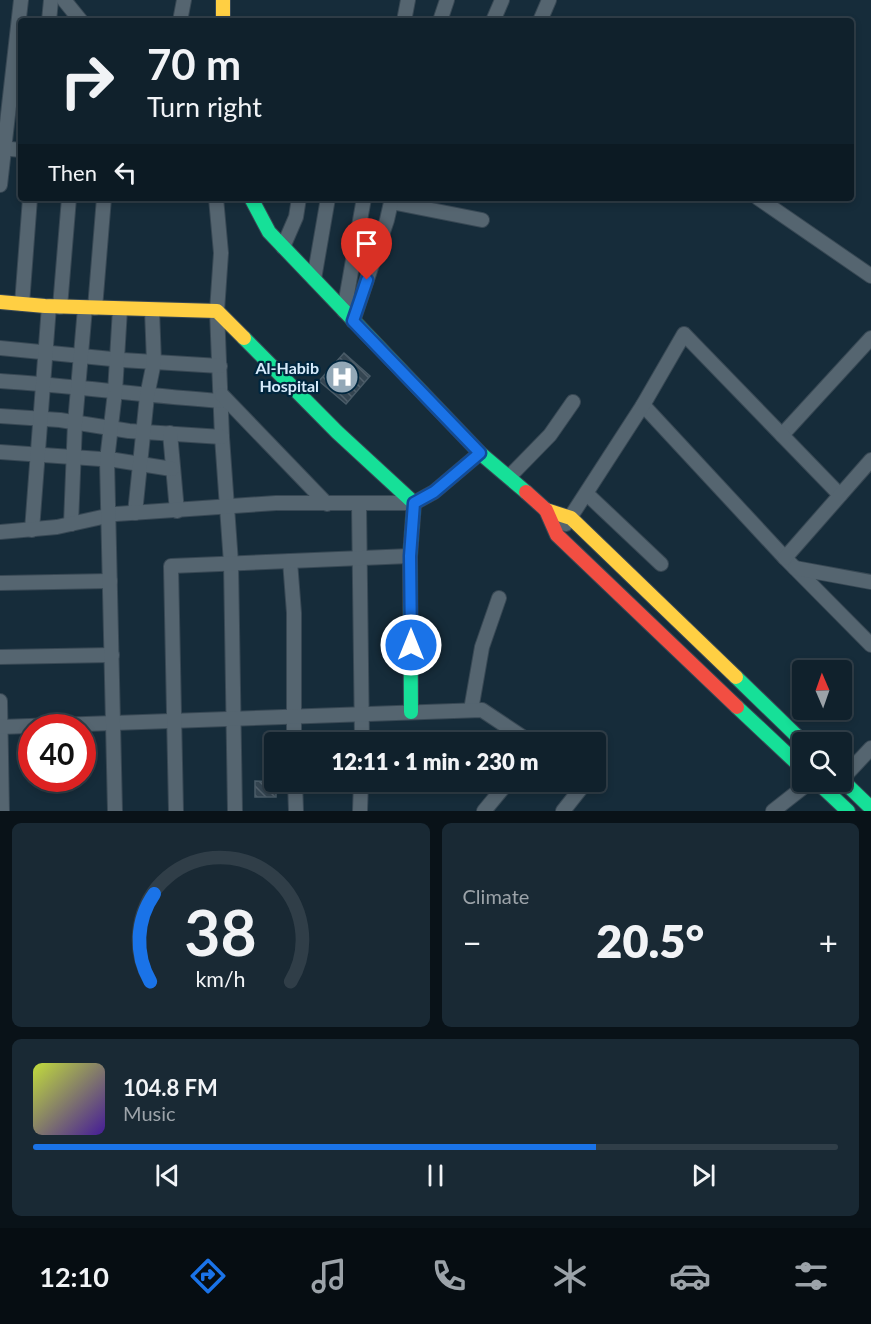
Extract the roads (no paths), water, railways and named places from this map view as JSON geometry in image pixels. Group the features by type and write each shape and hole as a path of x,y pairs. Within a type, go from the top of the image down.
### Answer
{"main road":[{"path":"222,0 223,18"},
{"path":"253,201 269,232 480,453 546,510 571,518 793,732"},
{"path":"0,302 55,307 217,311 337,432 414,503 410,556 411,712"},
{"path":"546,510 557,535 792,758"},
{"path":"852,790 871,808"},
{"path":"830,793 848,811"}],"street":[{"path":"19,18 21,0"},
{"path":"49,18 51,0"},
{"path":"64,0 79,18"},
{"path":"181,18 184,0"},
{"path":"405,18 408,0"},
{"path":"441,18 447,0"},
{"path":"494,18 502,0"},
{"path":"541,18 549,0"},
{"path":"0,185 2,148 18,23"},
{"path":"2,148 18,150"},
{"path":"22,304 30,201"},
{"path":"32,530 39,456 39,418 46,352 55,307 69,201"},
{"path":"72,524 75,423 104,201"},
{"path":"216,201 221,253 217,311 222,437 231,563 235,811"},
{"path":"283,247 296,217 299,201"},
{"path":"314,279 327,201"},
{"path":"349,316 364,201"},
{"path":"349,316 392,201"},
{"path":"396,201 482,220"},
{"path":"762,201 871,276"},
{"path":"114,811 107,460 115,392 120,309"},
{"path":"135,513 147,396 154,362 152,310"},
{"path":"557,535 587,494 684,334 840,495"},
{"path":"782,435 871,338"},
{"path":"0,348 116,360 220,366"},
{"path":"0,381 80,387 147,396 222,398 327,504"},
{"path":"509,477 550,435 573,402"},
{"path":"643,405 790,563 871,645"},
{"path":"0,416 222,437"},
{"path":"170,433 177,511"},
{"path":"0,452 107,460 172,469"},
{"path":"0,532 72,524 109,515 276,503 414,503 434,492 480,453"},
{"path":"790,563 840,495 871,460"},
{"path":"587,494 661,564"},
{"path":"359,504 362,732"},
{"path":"176,811 171,566 410,556"},
{"path":"290,561 294,732"},
{"path":"790,563 870,581"},
{"path":"0,583 110,581"},
{"path":"471,710 482,647 499,598"},
{"path":"0,657 112,655"},
{"path":"0,701 2,811"},
{"path":"1,727 482,710 515,732"},
{"path":"852,768 871,748"},
{"path":"295,792 296,811"},
{"path":"360,811 361,792"},
{"path":"484,811 500,792"},
{"path":"563,811 578,792"},
{"path":"773,811 797,792"}],"place":[{"name":"Al-Habib Hospital","path":"342,377"}]}
